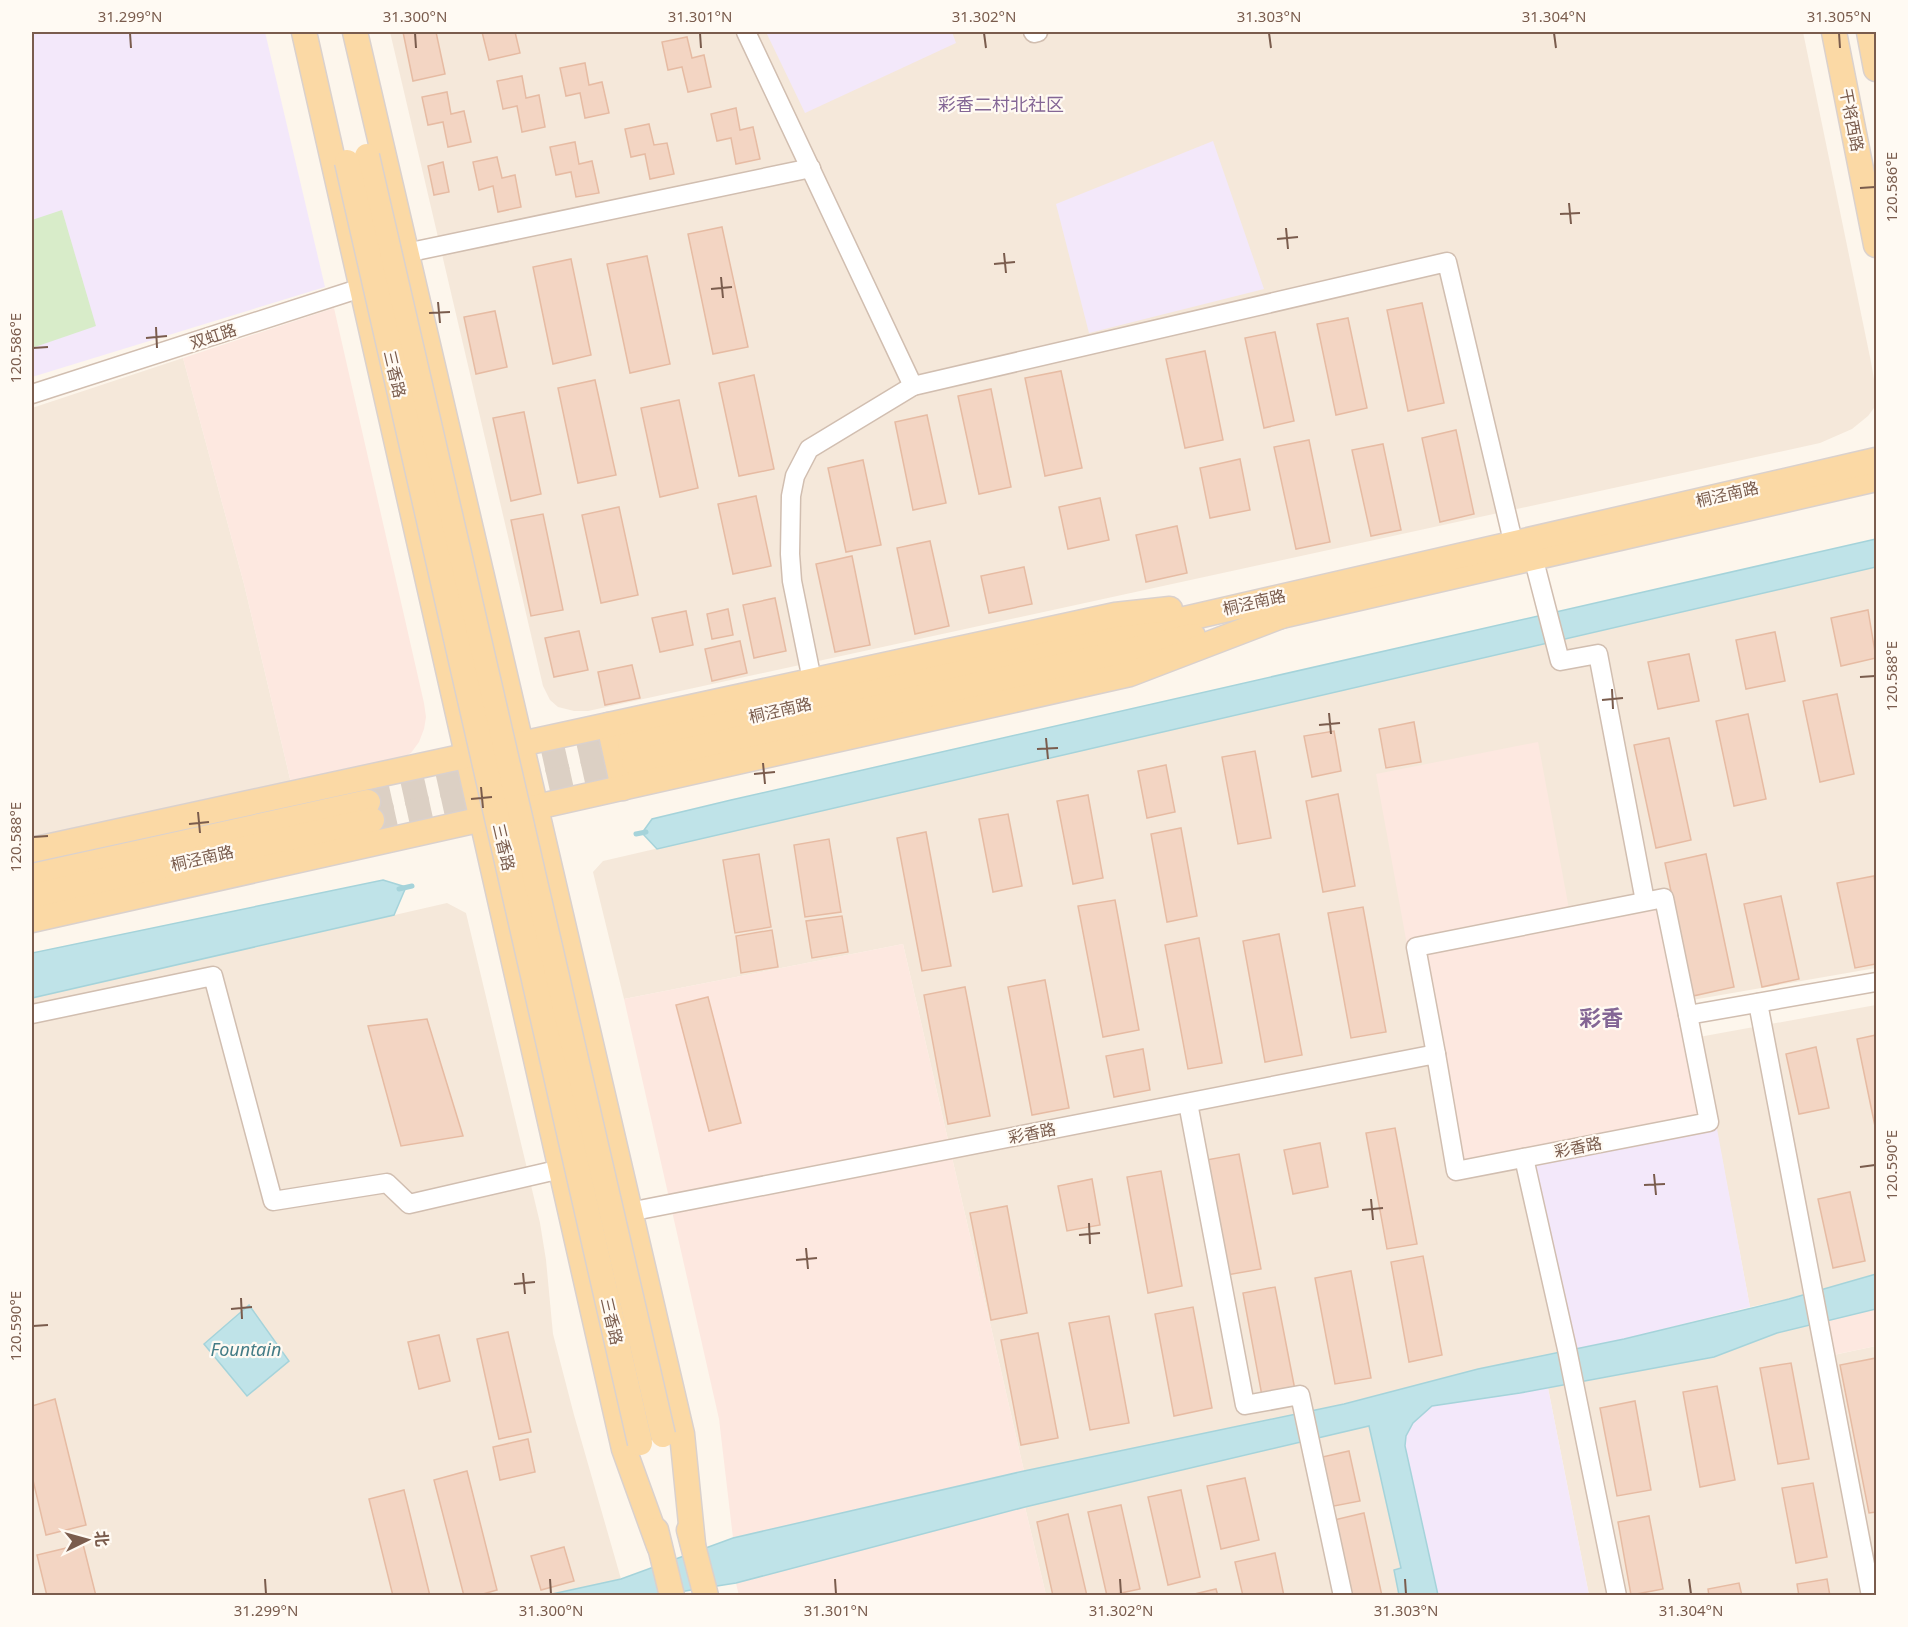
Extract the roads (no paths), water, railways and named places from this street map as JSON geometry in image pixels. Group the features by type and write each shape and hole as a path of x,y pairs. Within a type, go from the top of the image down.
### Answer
{"main road":[{"path":"304,32 624,1449 660,1549"},
{"name":"三香路","path":"310,32 357,159 651,1439 660,1549 672,1596"},
{"name":"三香路","path":"347,32 357,159"},
{"path":"355,32 682,1434 694,1546"},
{"name":"干将西路","path":"1834,32 1876,244"},
{"path":"1869,32 1876,69"},
{"name":"桐泾南路","path":"1523,551 1876,460"},
{"name":"桐泾南路","path":"632,753 1076,644 1282,606 1523,551 1876,480"},
{"path":"32,850 1115,615 1282,606"},
{"path":"32,920 1130,674 1282,606"},
{"path":"609,725 623,788"},
{"path":"377,775 391,839"},
{"name":"桐泾南路","path":"32,876 370,811 32,896"},
{"name":"三香路","path":"651,1439 694,1546 706,1596"}],"street":[{"path":"746,32 913,386"},
{"path":"1033,32 1038,32"},
{"path":"406,252 811,168"},
{"path":"812,680 792,581 790,522 791,496 795,476 809,449 913,386 1448,262 1523,551 1547,609 1560,661 1598,654 1645,901"},
{"name":"双虹路","path":"32,394 361,288"},
{"name":"彩香路","path":"1664,897 1688,1015 1709,1122 1456,1171 1416,946 1664,897"},
{"path":"32,1014 213,975 273,1201 387,1183 409,1204 561,1169"},
{"path":"1688,1015 1876,982"},
{"path":"1758,1003 1871,1596"},
{"name":"彩香路","path":"629,1212 1436,1054"},
{"path":"1188,1103 1245,1406 1300,1395 1342,1596"},
{"path":"1524,1158 1567,1349 1617,1596"}],"water":[{"path":"1876,539 1876,567 657,849 642,833 652,819 731,800"},
{"path":"383,880 406,887 394,915 32,998 32,953"},
{"path":"1876,1274 1876,1309 1777,1333 1714,1357 1520,1393 1432,1406 1413,1423 1406,1436 1405,1446 1438,1595 1399,1595 1394,1570 1401,1568 1369,1426 1025,1507 736,1583 660,1595 543,1596 621,1579 733,1538 1024,1471 1344,1404 1478,1369 1624,1339 1789,1299"},
{"name":"Fountain","path":"249,1305 289,1361 247,1396 204,1344"}],"waterway":[{"path":"636,834 646,832"},
{"path":"399,889 412,886"}],"tunnel":[{"path":"368,802 630,743"},
{"path":"372,820 634,762"}],"district":[{"name":"彩香二村北社区","path":"1001,105"},
{"name":"彩香","path":"1601,1018"}]}
